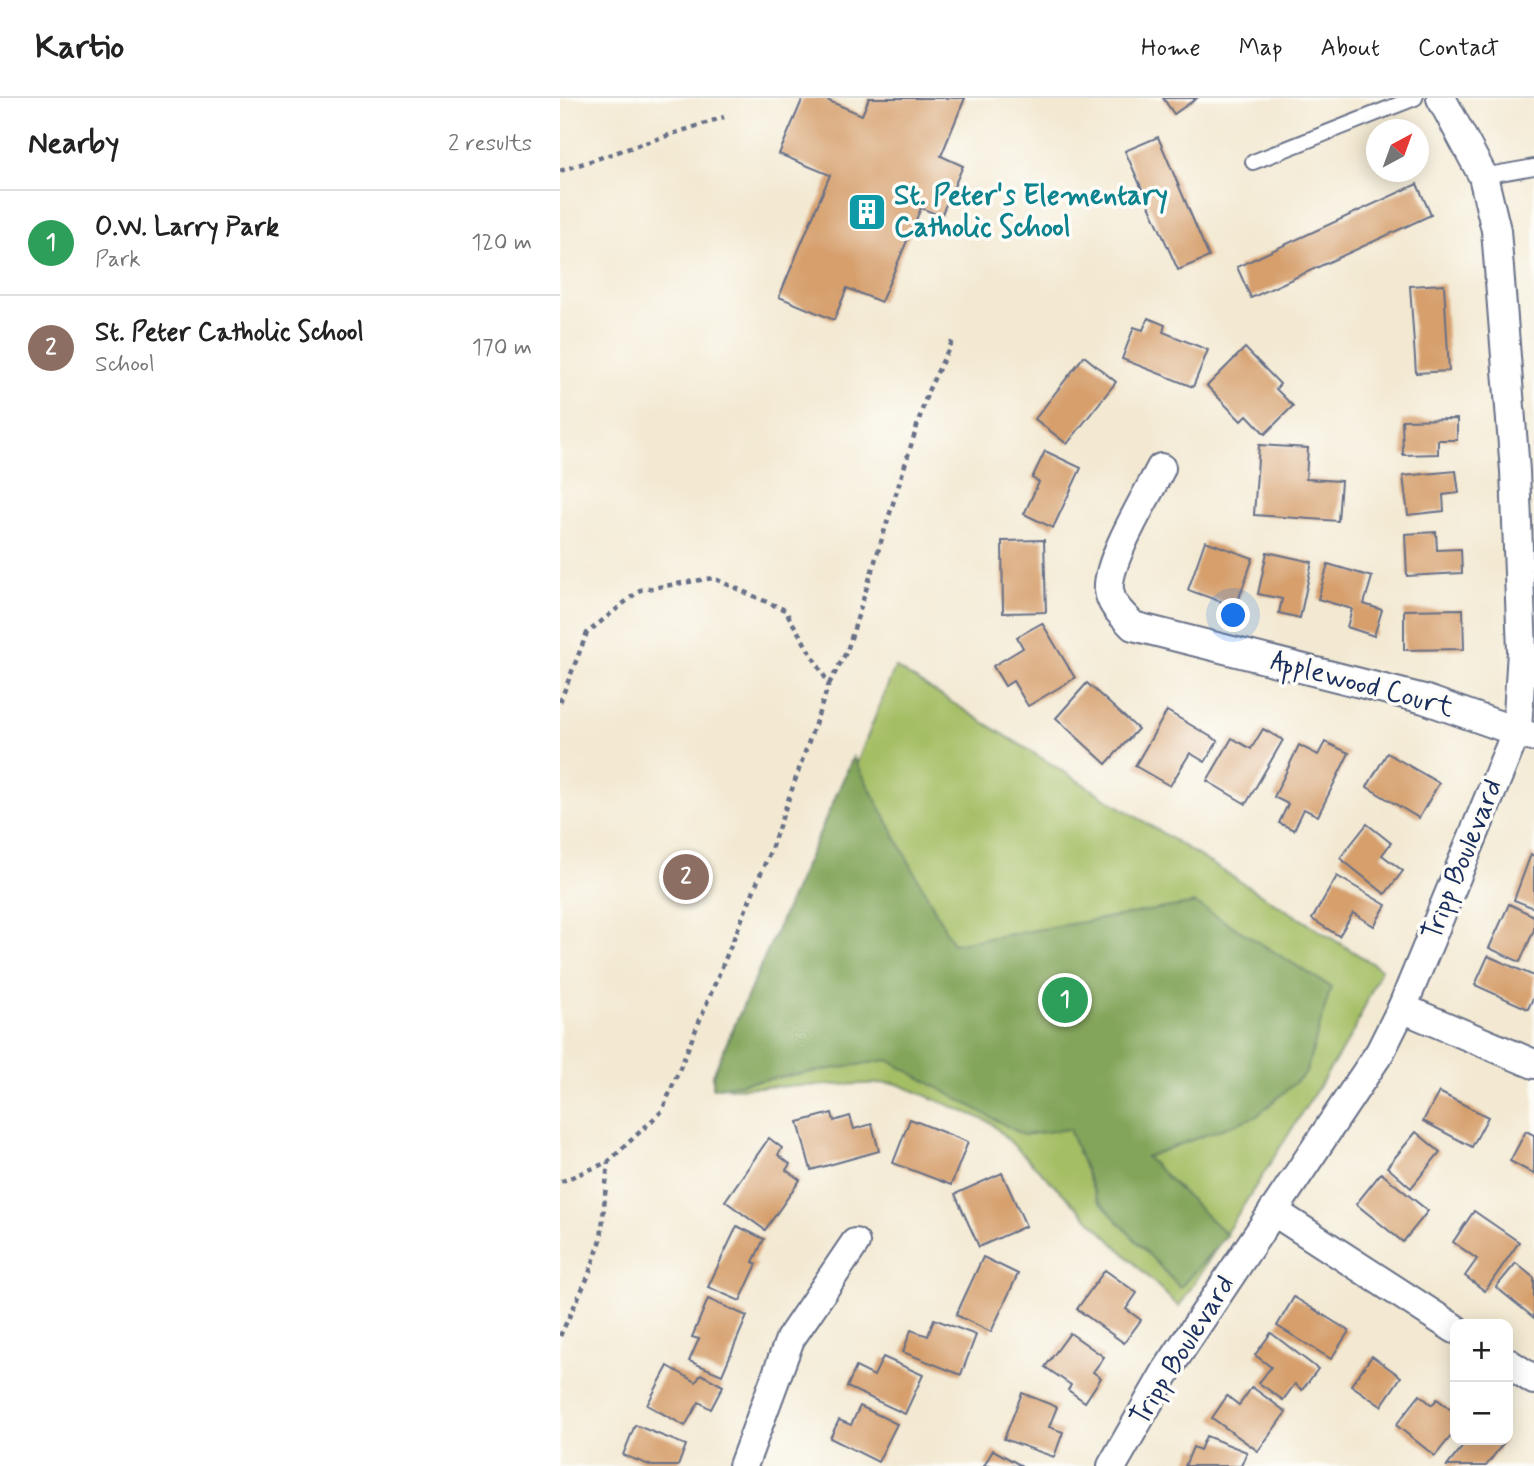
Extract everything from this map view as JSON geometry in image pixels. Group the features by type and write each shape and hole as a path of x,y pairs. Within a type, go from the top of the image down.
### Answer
{"street":[{"name":"Tripp Boulevard","path":"1112,1466 1167,1370 1380,1052 1525,734 1522,651 1525,471 1496,230 1483,176 1441,98"},
{"name":"Applewood Court","path":"1161,468 1118,554 1109,587 1113,605 1133,626 1424,699 1525,734"},
{"path":"1402,1008 1534,1064"},
{"path":"1273,1211 1450,1326"},
{"path":"743,1466 790,1339 855,1244"},
{"path":"1513,1366 1534,1380"}],"lane":[{"path":"1253,162 1415,98"},
{"path":"1483,176 1534,167"}],"path":[{"path":"560,170 724,117"},
{"path":"560,1182 608,1163 662,1111 771,849 829,684 847,651 928,390 953,340"},
{"path":"560,702 587,633 640,590 713,578 785,610 829,684"},
{"path":"560,1336 587,1279 601,1240 608,1163"}],"green space":[{"path":"895,667 1381,969 1354,1031 1179,1307 990,1122 895,1083 728,1088"},
{"path":"853,757 953,944 1195,903 1331,987 1306,1073 1257,1116 1146,1157 1227,1235 1180,1288 1097,1199 1069,1129 1023,1135 888,1060 713,1088 713,1074"}],"building":[{"name":"St. Peter's Elementary Catholic School","path":"803,98 822,98 862,115 869,98 965,98 941,156 963,166 941,216 921,208 881,302 847,288 834,320 779,297 830,175 779,154"},
{"path":"1163,98 1197,98 1174,114"},
{"path":"1158,137 1209,257 1178,270 1125,151"},
{"path":"1417,184 1431,215 1251,298 1237,267"},
{"path":"1444,284 1449,371 1416,373 1410,286"},
{"path":"1148,318 1165,325 1163,332 1208,350 1193,387 1122,359 1134,327 1143,330"},
{"path":"1245,348 1280,384 1276,389 1293,406 1265,434 1247,415 1241,421 1207,386"},
{"path":"1084,356 1116,382 1067,444 1035,419"},
{"path":"1457,419 1457,440 1438,440 1438,454 1403,455 1402,420"},
{"path":"1259,445 1308,448 1306,479 1341,481 1338,521 1254,515"},
{"path":"1045,451 1081,468 1053,528 1024,514 1039,482 1032,478"},
{"path":"1456,471 1459,493 1443,495 1444,511 1408,515 1403,476"},
{"path":"1436,532 1437,550 1461,549 1462,573 1407,576 1405,534"},
{"path":"1044,540 1046,612 1003,613 1002,541"},
{"path":"1205,541 1253,558 1236,607 1188,590"},
{"path":"1267,552 1312,562 1300,618 1279,613 1282,599 1258,594"},
{"path":"1328,564 1372,577 1364,604 1382,610 1374,636 1347,627 1352,609 1318,599"},
{"path":"1463,609 1464,649 1404,650 1404,610"},
{"path":"1042,623 1075,678 1028,706 1013,681 1005,686 993,666 1023,648 1017,637"},
{"path":"1087,683 1138,729 1106,764 1056,718"},
{"path":"1167,711 1218,741 1205,762 1190,753 1170,786 1135,766"},
{"path":"1263,729 1283,740 1246,804 1207,781 1232,738 1251,749"},
{"path":"1325,742 1349,753 1318,816 1304,809 1294,830 1279,823 1288,804 1274,797 1299,745 1318,755"},
{"path":"1387,753 1439,783 1419,818 1367,787"},
{"path":"1367,824 1391,843 1382,855 1403,871 1385,894 1340,858"},
{"path":"1531,854 1534,856 1534,908 1514,900"},
{"path":"1337,876 1386,905 1374,926 1353,913 1339,936 1312,919"},
{"path":"1509,904 1534,916 1534,930 1520,962 1489,948"},
{"path":"1488,956 1534,976 1534,996 1528,1009 1475,985"},
{"path":"1439,1092 1488,1117 1472,1147 1423,1121"},
{"path":"832,1113 834,1121 850,1116 854,1129 872,1124 879,1151 811,1170 798,1122"},
{"path":"910,1119 968,1142 951,1185 893,1163"},
{"path":"1526,1131 1534,1135 1534,1174 1510,1161"},
{"path":"1416,1132 1440,1152 1411,1188 1387,1167"},
{"path":"769,1138 782,1148 778,1155 790,1164 786,1170 800,1180 765,1230 725,1201"},
{"path":"1002,1173 1026,1226 979,1247 955,1194"},
{"path":"1381,1173 1428,1211 1403,1242 1356,1204"},
{"path":"1474,1211 1519,1242 1485,1291 1465,1276 1477,1259 1453,1242"},
{"path":"737,1226 764,1239 753,1262 757,1264 740,1301 708,1287"},
{"path":"983,1257 1018,1274 991,1332 956,1315"},
{"path":"1516,1263 1534,1278 1534,1318 1496,1287"},
{"path":"1105,1270 1137,1293 1126,1309 1141,1320 1124,1343 1077,1309"},
{"path":"1294,1297 1349,1331 1331,1359 1277,1326"},
{"path":"708,1299 747,1316 722,1375 689,1361 699,1339 692,1337"},
{"path":"934,1319 976,1335 961,1375 903,1352 911,1330 928,1336"},
{"path":"1070,1333 1104,1357 1093,1372 1101,1378 1085,1402 1068,1390 1071,1385 1045,1367"},
{"path":"1271,1333 1318,1369 1302,1390 1295,1384 1283,1400 1259,1383 1271,1367 1255,1355"},
{"path":"1372,1356 1401,1377 1381,1406 1351,1385"},
{"path":"883,1357 923,1375 905,1414 847,1387 856,1367 874,1376"},
{"path":"668,1366 696,1382 701,1374 723,1386 711,1409 699,1402 685,1426 647,1405"},
{"path":"1252,1387 1286,1412 1258,1451 1212,1418 1227,1396 1239,1405"},
{"path":"1022,1393 1057,1407 1049,1427 1063,1432 1054,1457 1004,1439"},
{"path":"1420,1395 1432,1405 1437,1399 1450,1409 1450,1437 1435,1456 1396,1425"},
{"path":"860,1406 897,1424 878,1462 830,1438 839,1420 851,1425"},
{"path":"635,1425 686,1445 678,1466 652,1466 623,1455"},
{"path":"1206,1436 1247,1452 1241,1466 1185,1466 1193,1447 1200,1450"},
{"path":"1464,1445 1502,1445 1486,1466 1447,1466"},
{"path":"993,1450 1022,1466 984,1466"}],"place":[{"name":"St. Peter's Elementary Catholic School","path":"867,212"},
{"name":"St. Peter Catholic School","path":"686,877"},
{"name":"O.W. Larry Park","path":"1065,1000"}]}
